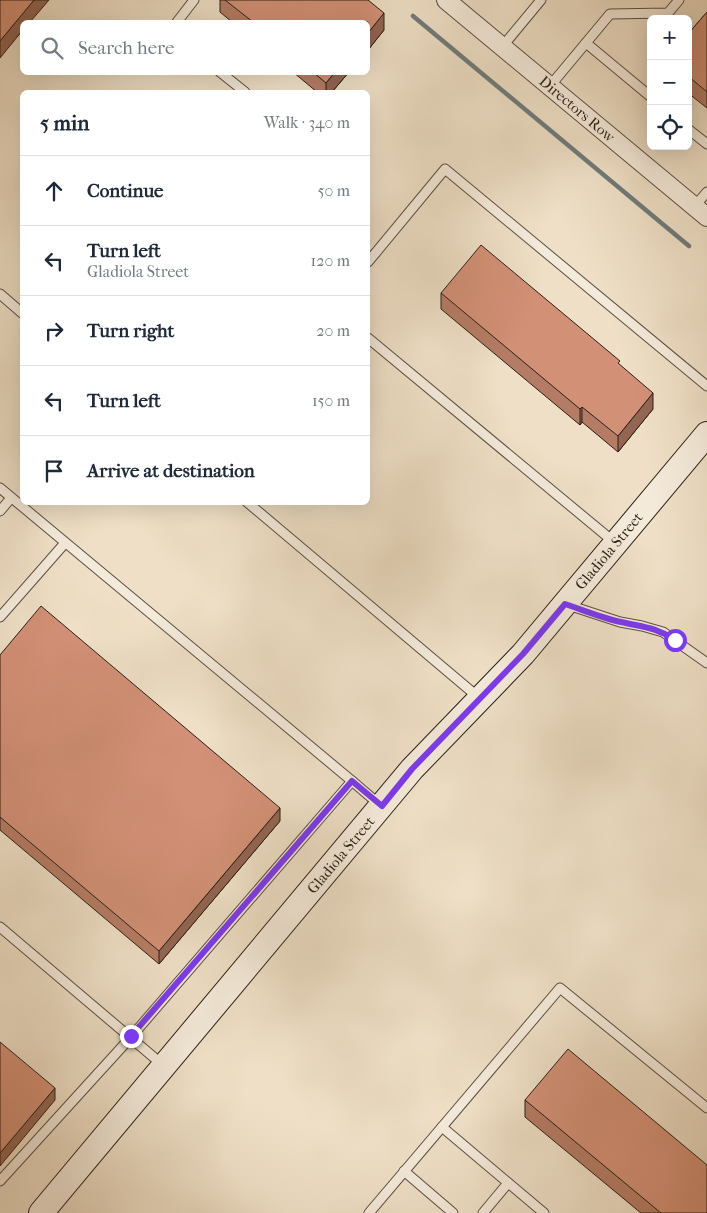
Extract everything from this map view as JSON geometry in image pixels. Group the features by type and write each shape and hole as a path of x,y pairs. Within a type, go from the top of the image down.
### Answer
{"street":[{"name":"Directors Row","path":"446,0 701,212"},
{"name":"Gladiola Street","path":"41,1213 412,769 523,654 707,434"}],"lane":[{"path":"179,20 194,0"},
{"path":"502,47 541,0"},
{"path":"550,86 610,14 668,13 679,0"},
{"path":"586,43 647,94"},
{"path":"224,75 242,90"},
{"path":"692,132 707,144"},
{"path":"370,260 446,169 707,386"},
{"path":"701,212 707,192"},
{"path":"0,294 20,311"},
{"path":"370,340 616,544"},
{"path":"0,488 382,806"},
{"path":"0,511 11,498"},
{"path":"251,505 480,699"},
{"path":"0,617 65,543"},
{"path":"565,604 620,622 663,632 707,662"},
{"path":"0,1180 131,1036 352,781"},
{"path":"0,927 131,1036 164,1066"},
{"path":"369,1213 560,988 707,1108"},
{"path":"442,1127 544,1213"},
{"path":"404,1171 453,1213"},
{"path":"483,1213 508,1183"}],"building":[{"path":"0,0 34,0 0,41"},
{"path":"225,0 368,0 384,13 370,30 370,20 250,20"},
{"path":"707,12 707,92 692,79 692,29"},
{"path":"317,75 333,75 326,83"},
{"path":"481,245 620,361 618,363 653,393 618,436 582,407 580,409 441,293"},
{"path":"41,606 280,808 159,951 0,817 0,655"},
{"path":"0,1042 55,1088 0,1153"},
{"path":"568,1049 707,1165 707,1213 661,1213 525,1100"}],"waterway":[{"path":"413,16 689,246"}],"route":[{"path":"131,1036 352,781 382,806 412,769 523,654 565,604 620,622 663,632 675,640"}]}
